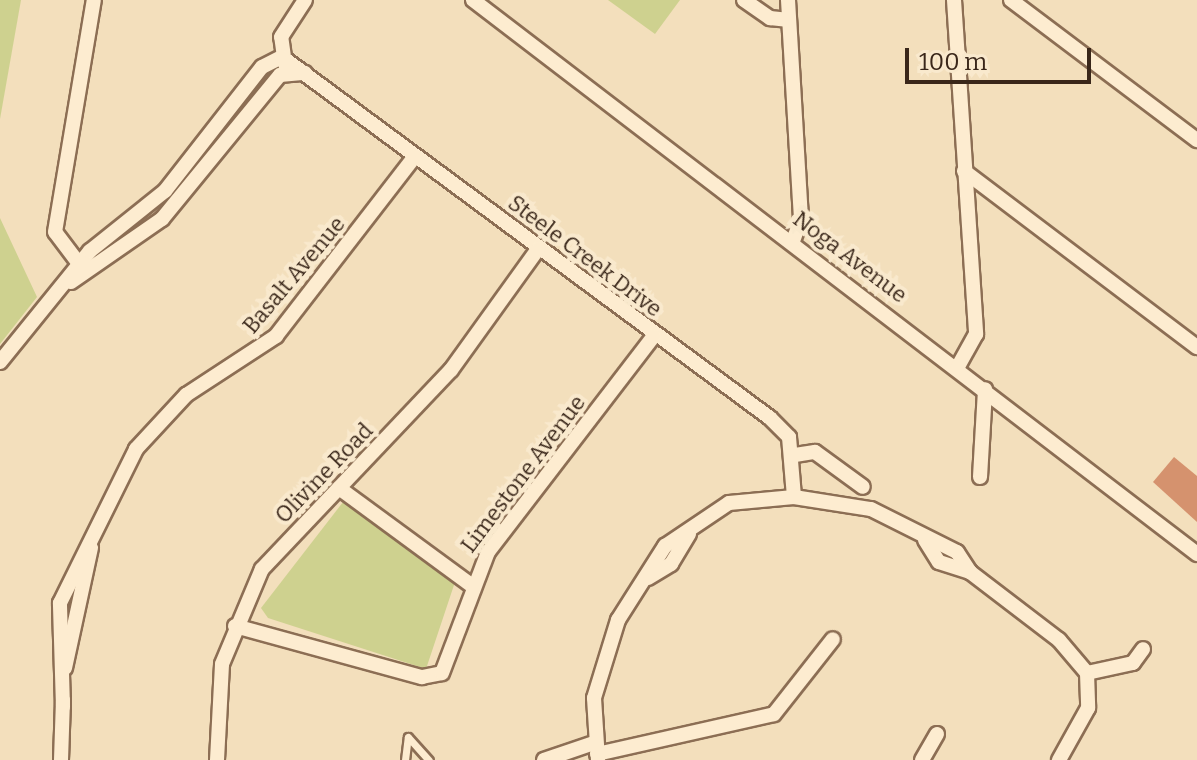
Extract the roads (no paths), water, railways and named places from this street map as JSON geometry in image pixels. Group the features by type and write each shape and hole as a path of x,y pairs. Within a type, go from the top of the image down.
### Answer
{"street":[{"path":"80,265 55,232 94,0"},
{"path":"288,71 282,57 281,37 305,0"},
{"name":"Noga Avenue","path":"473,0 954,364 1197,554"},
{"path":"744,0 770,18 789,20"},
{"path":"788,0 801,219 793,241"},
{"path":"954,0 976,334 954,364"},
{"path":"1011,0 1197,140"},
{"path":"0,362 80,265 165,191 262,67 282,57"},
{"name":"Steele Creek Drive","path":"282,57 654,336 770,418 789,437 795,455"},
{"path":"64,287 162,219 288,71"},
{"path":"288,71 306,73"},
{"name":"Basalt Avenue","path":"61,760 63,707 74,609 102,514 152,427 186,395 276,336 415,156"},
{"path":"964,171 1197,347"},
{"name":"Olivine Road","path":"217,760 222,664 235,626 262,569 451,370 538,249"},
{"name":"Limestone Avenue","path":"235,626 431,678 446,666 471,585 498,537 654,336"},
{"path":"980,477 985,389"},
{"path":"794,497 795,455 815,452 863,487"},
{"path":"339,488 471,585"},
{"path":"596,752 604,654 665,546 729,503 794,497 871,509 925,540 957,552 970,572 1059,640 1087,673 1088,708 1059,760"},
{"path":"544,760 774,714 833,639"},
{"path":"1087,673 1133,663 1143,649"},
{"path":"922,760 937,734"}],"lane":[{"path":"405,760 408,737 429,760"}]}
